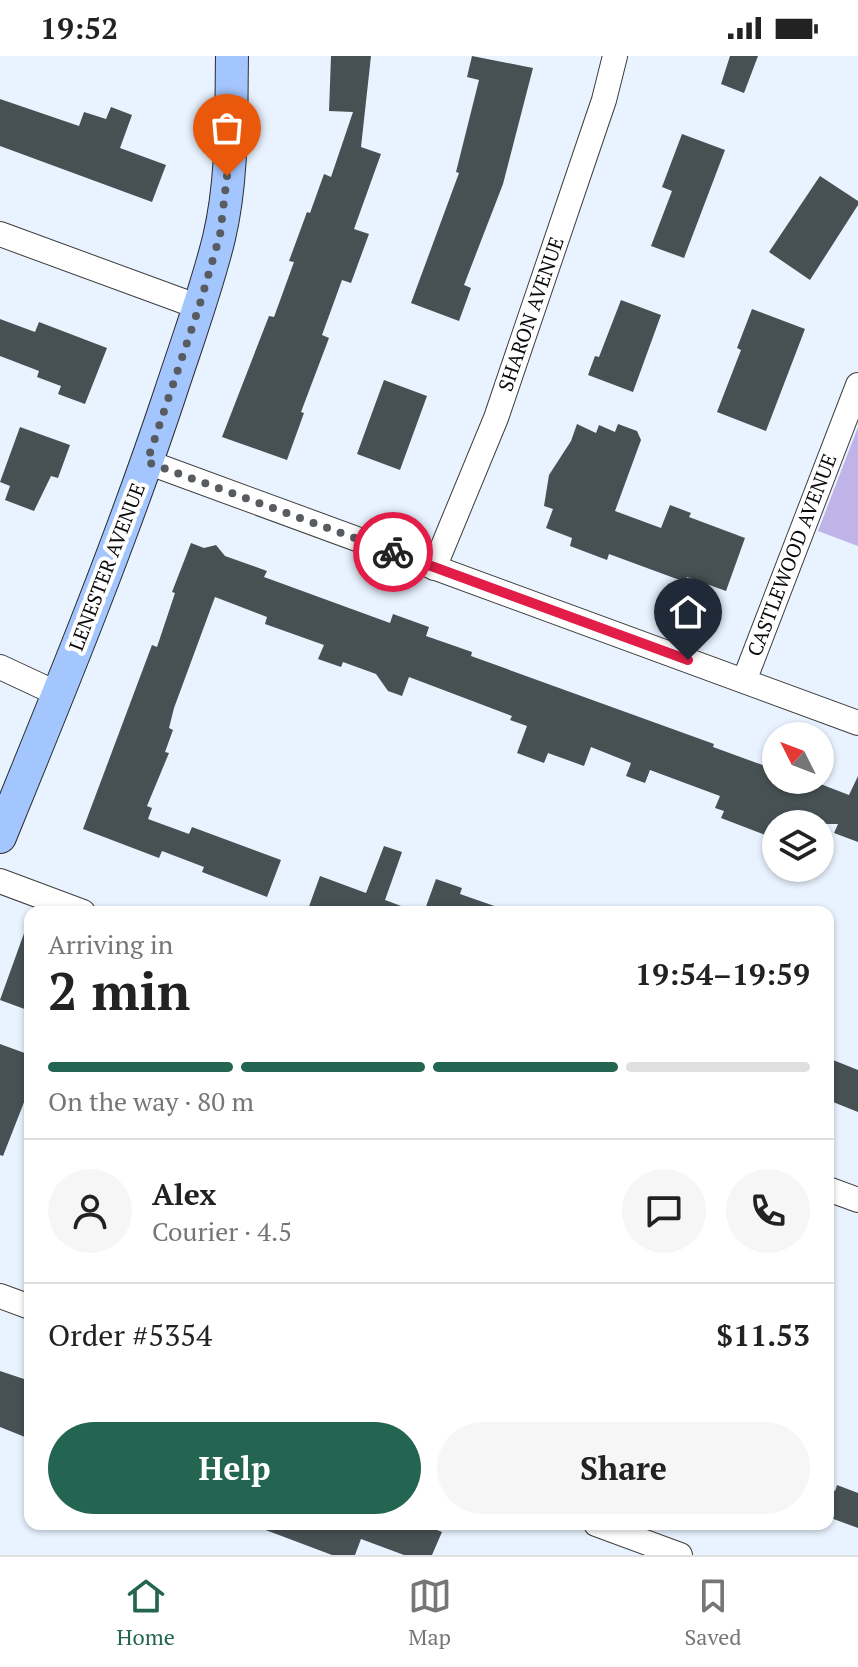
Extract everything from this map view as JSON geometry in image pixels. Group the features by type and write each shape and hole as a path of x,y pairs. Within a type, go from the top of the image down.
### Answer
{"street":[{"name":"LENESTER AVENUE","path":"0,837 147,462 199,307 222,221 231,147 232,56"},
{"name":"SHARON AVENUE","path":"434,568 496,418 604,100 615,56"},
{"path":"0,234 199,307"},
{"name":"CASTLEWOOD AVENUE","path":"744,681 858,385"},
{"path":"147,462 858,723"},
{"path":"0,667 58,694"},
{"path":"0,881 67,906"},
{"path":"834,1191 858,1200"},
{"path":"0,1296 24,1305"},
{"path":"612,1530 680,1555"}],"shaded area":[{"path":"858,427 858,546 818,531"}],"building":[{"path":"331,56 371,56 361,147 381,154 354,229 369,234 351,283 342,280 322,335 329,338 287,460 222,437 269,316 274,317 294,262 289,261 307,212 310,213 324,174 331,177 353,112 329,111"},
{"path":"472,56 533,68 503,184 464,285 471,288 459,321 411,303 459,173 456,172 479,80 467,77"},
{"path":"730,56 758,56 744,93 721,84"},
{"path":"0,99 79,126 84,112 106,119 111,107 132,115 120,148 166,165 152,202 0,146"},
{"path":"682,134 725,150 684,258 651,246 672,191 662,187"},
{"path":"820,176 858,201 858,205 810,280 769,252"},
{"path":"621,300 661,315 633,392 588,375 595,356 599,357"},
{"path":"752,309 805,329 766,431 717,412 741,350 737,348"},
{"path":"0,319 35,332 39,322 107,348 85,404 58,394 61,386 37,377 39,371 0,356"},
{"path":"384,380 427,396 400,470 357,454"},
{"path":"577,424 596,433 599,425 615,432 618,424 637,431 641,440 615,511 661,528 670,505 691,513 689,517 745,538 726,591 687,577 685,582 609,554 607,560 570,546 572,538 546,528 553,509 544,506 549,475 571,441"},
{"path":"20,427 70,445 58,478 51,476 34,511 5,500 10,486 0,482"},
{"path":"191,543 204,548 216,545 225,556 267,571 264,577 390,623 393,614 429,627 426,636 472,652 471,656 714,744 713,747 762,765 762,794 834,794 834,789 849,795 858,776 858,842 834,833 838,824 834,824 834,810 762,810 762,834 721,818 724,811 715,808 720,796 650,770 645,783 626,776 631,763 591,747 584,766 548,753 544,763 517,753 527,726 510,720 512,716 409,677 402,696 388,691 376,674 343,662 341,667 318,659 324,645 265,624 267,617 215,597 174,708 169,728 173,730 165,752 169,753 147,806 152,808 148,819 189,834 192,827 281,860 267,897 202,872 204,867 162,851 159,858 83,829 152,645 157,647 175,593 172,592"},
{"path":"384,846 402,852 385,900 401,906 309,906 320,876 366,893"},
{"path":"436,879 462,888 460,894 494,906 426,906"},
{"path":"24,933 24,1009 0,1000"},
{"path":"0,1044 24,1053 24,1102 3,1156 0,1155"},
{"path":"834,1060 858,1070 858,1112 834,1102"},
{"path":"0,1371 24,1379 24,1437 0,1427"},
{"path":"837,1485 858,1493 858,1528 834,1519"},
{"path":"266,1530 442,1532 432,1555 404,1555 361,1539 355,1555 332,1555"}],"way so far":[{"path":"227,176 220,235 147,462 393,552"}],"route":[{"path":"393,552 688,660"}]}
